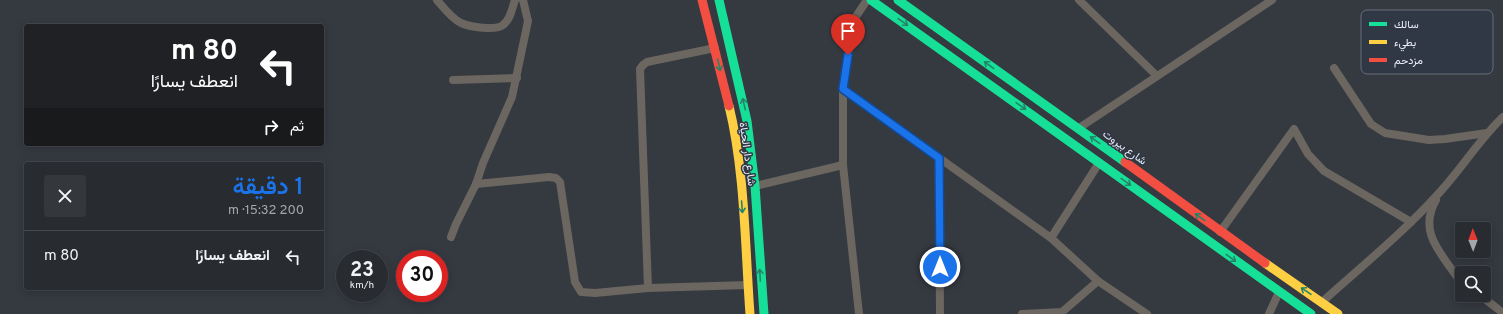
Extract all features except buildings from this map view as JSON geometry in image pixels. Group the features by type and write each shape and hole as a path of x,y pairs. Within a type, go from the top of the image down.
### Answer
{"main road":[{"name":"شارع دار الحياة","path":"702,0 716,48 733,123 741,190 750,314"},
{"name":"شارع دار الحياة","path":"720,0 747,121 755,186 764,314"},
{"path":"871,0 1057,131 1099,163 1310,314"},
{"name":"شارع بيروت","path":"898,0 1065,120 1079,128 1220,232 1338,314"},
{"path":"1057,131 1065,120"},
{"path":"741,190 755,186"}],"street":[{"path":"436,0 449,14 462,23 494,28 502,26 509,19 515,0"},
{"path":"451,237 476,184 483,163 512,97 528,21 523,0"},
{"path":"859,314 843,165 843,89 853,21 867,0"},
{"path":"1080,0 1157,76"},
{"path":"1079,128 1272,0"},
{"path":"648,288 640,69 647,62 716,48"},
{"path":"1334,68 1371,124 1385,133 1429,140 1487,132"},
{"path":"453,80 517,78"},
{"path":"843,89 1051,238 1098,281 1147,314"},
{"path":"1322,302 1411,222 1441,191 1487,132 1503,117"},
{"path":"1220,232 1294,129 1308,154 1324,171 1411,222"},
{"path":"939,158 940,314"},
{"path":"1051,238 1099,163"},
{"path":"755,186 843,165"},
{"path":"476,184 550,177 556,178 560,182 575,282 580,292 595,293 648,288 748,286"},
{"path":"1441,191 1433,205 1429,220 1429,233 1433,243 1455,274"},
{"path":"1022,314 1062,312 1098,281"},
{"path":"1269,314 1279,292"},
{"path":"1489,302 1503,313"}],"traffic: fast":[{"path":"719,0 747,121 755,186 764,314"},
{"path":"871,0 1311,314"},
{"path":"898,0 1125,162"}],"traffic: slow":[{"path":"729,106 738,156 744,209 750,314"},
{"path":"1265,263 1338,314"}],"traffic: jam":[{"path":"702,0 729,106"},
{"path":"1125,162 1265,263"}],"route":[{"path":"848,55 843,89 939,158 940,267"}]}
